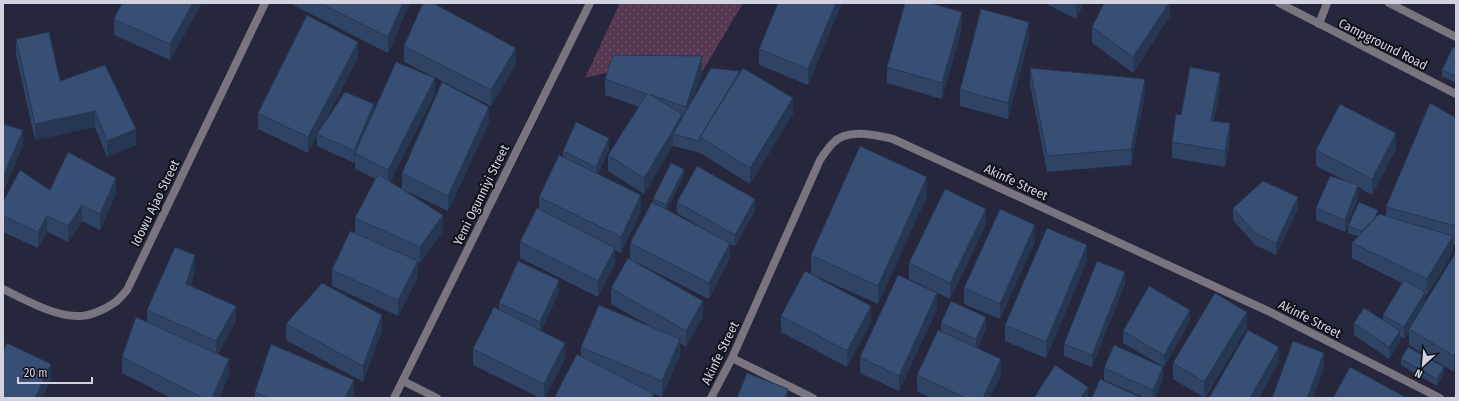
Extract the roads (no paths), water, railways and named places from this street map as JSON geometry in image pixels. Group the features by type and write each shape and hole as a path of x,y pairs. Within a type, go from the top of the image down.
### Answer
{"street":[{"name":"Idowu Ajao Street","path":"3,290 55,312 76,316 96,312 114,303 127,290 265,3"},
{"name":"Yemi Ogunniyi Street","path":"394,398 590,3"},
{"name":"Campground Road","path":"1279,3 1456,94"},
{"path":"1319,24 1327,3"},
{"path":"1389,3 1456,36"},
{"name":"Akinfe Street","path":"712,398 732,358 820,160 834,141 847,135 868,133 893,139 1268,311 1440,398"},
{"path":"732,358 813,398"},
{"path":"402,380 437,398"}]}
